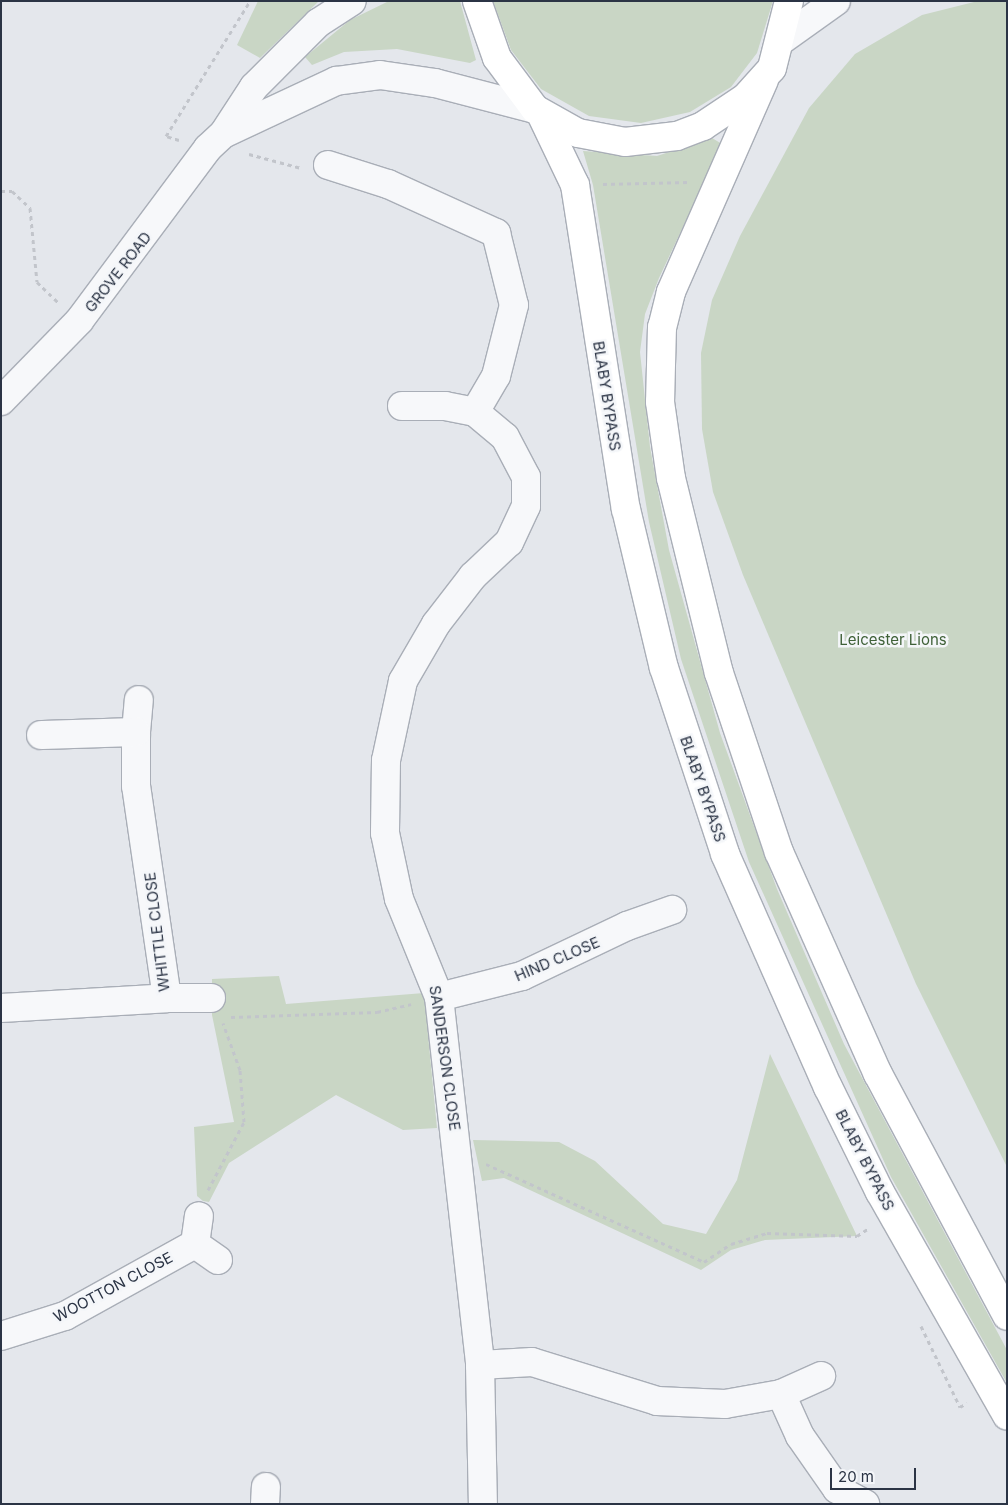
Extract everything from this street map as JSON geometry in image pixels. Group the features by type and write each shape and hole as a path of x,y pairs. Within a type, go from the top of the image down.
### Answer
{"main road":[{"name":"BLABY BYPASS","path":"477,1 497,58 538,111 575,184 626,508 664,668 722,845 828,1087 890,1209 1007,1416"},
{"path":"790,1 783,39 722,181 671,292 660,340 665,440 700,605 757,793 802,910 878,1074 1007,1316"},
{"path":"538,111 578,132 625,142 652,141 703,126 732,109 764,80"}],"street":[{"name":"GROVE ROAD","path":"1,401 79,321 216,141 254,87 318,23 352,1"},
{"path":"783,39 836,1"},
{"name":"GROVE ROAD","path":"216,141 336,81 380,75 435,83 538,111"},
{"path":"328,165 388,184 496,233 514,305 496,376 475,412"},
{"name":"SANDERSON CLOSE","path":"402,406 445,406 475,412 505,437 526,477 526,506 509,542 452,603 403,681 386,760 385,833 399,899 439,997 458,1152 480,1364 483,1504"},
{"name":"WHITTLE CLOSE","path":"1,1008 167,998 136,786 136,732 139,700"},
{"path":"41,735 136,732"},
{"name":"HIND CLOSE","path":"439,997 522,976 627,926 672,910"},
{"path":"167,998 211,998"},
{"path":"201,1209 195,1244 218,1260"},
{"name":"WOOTTON CLOSE","path":"1,1336 65,1316 195,1244"},
{"path":"480,1364 532,1362 657,1401 725,1404 781,1394 821,1376"},
{"path":"781,1394 800,1436 837,1489 865,1504"}],"path":[{"path":"250,1 166,136 216,141 320,174 328,165"},
{"path":"575,184 722,181"},
{"path":"1,190 12,191 30,208 37,282 79,321"},
{"path":"201,1209 244,1122 240,1070 221,1018 377,1012 439,997"},
{"path":"458,1152 704,1262 731,1244 767,1233 857,1236 876,1224"},
{"path":"919,1321 960,1407"}],"green space":[{"path":"258,1 319,1 260,58 237,45"},
{"path":"389,1 460,1 476,60 470,63 397,49 344,52 312,65 305,57 350,20"},
{"path":"493,1 773,1 757,53 731,87 690,112 641,123 589,116 541,89 511,50"},
{"name":"Leicester Lions","path":"978,1 1007,1 1007,1167 916,984 743,575 713,492 702,429 701,353 712,300 740,236 809,108 855,54 922,15"},
{"path":"712,138 722,144 659,278 645,314 640,352 650,447 669,550 720,733 777,889 844,1044 1007,1350 1007,1383 891,1177 749,862 681,659 649,522 593,185 583,151 657,156"},
{"path":"279,976 286,1004 424,993 437,1128 403,1130 336,1095 229,1163 209,1202 203,1201 197,1196 194,1127 234,1122 212,1015 212,979"},
{"path":"770,1054 857,1236 765,1240 731,1250 701,1270 504,1178 482,1181 473,1140 559,1142 595,1161 663,1224 706,1234 737,1180"}]}
